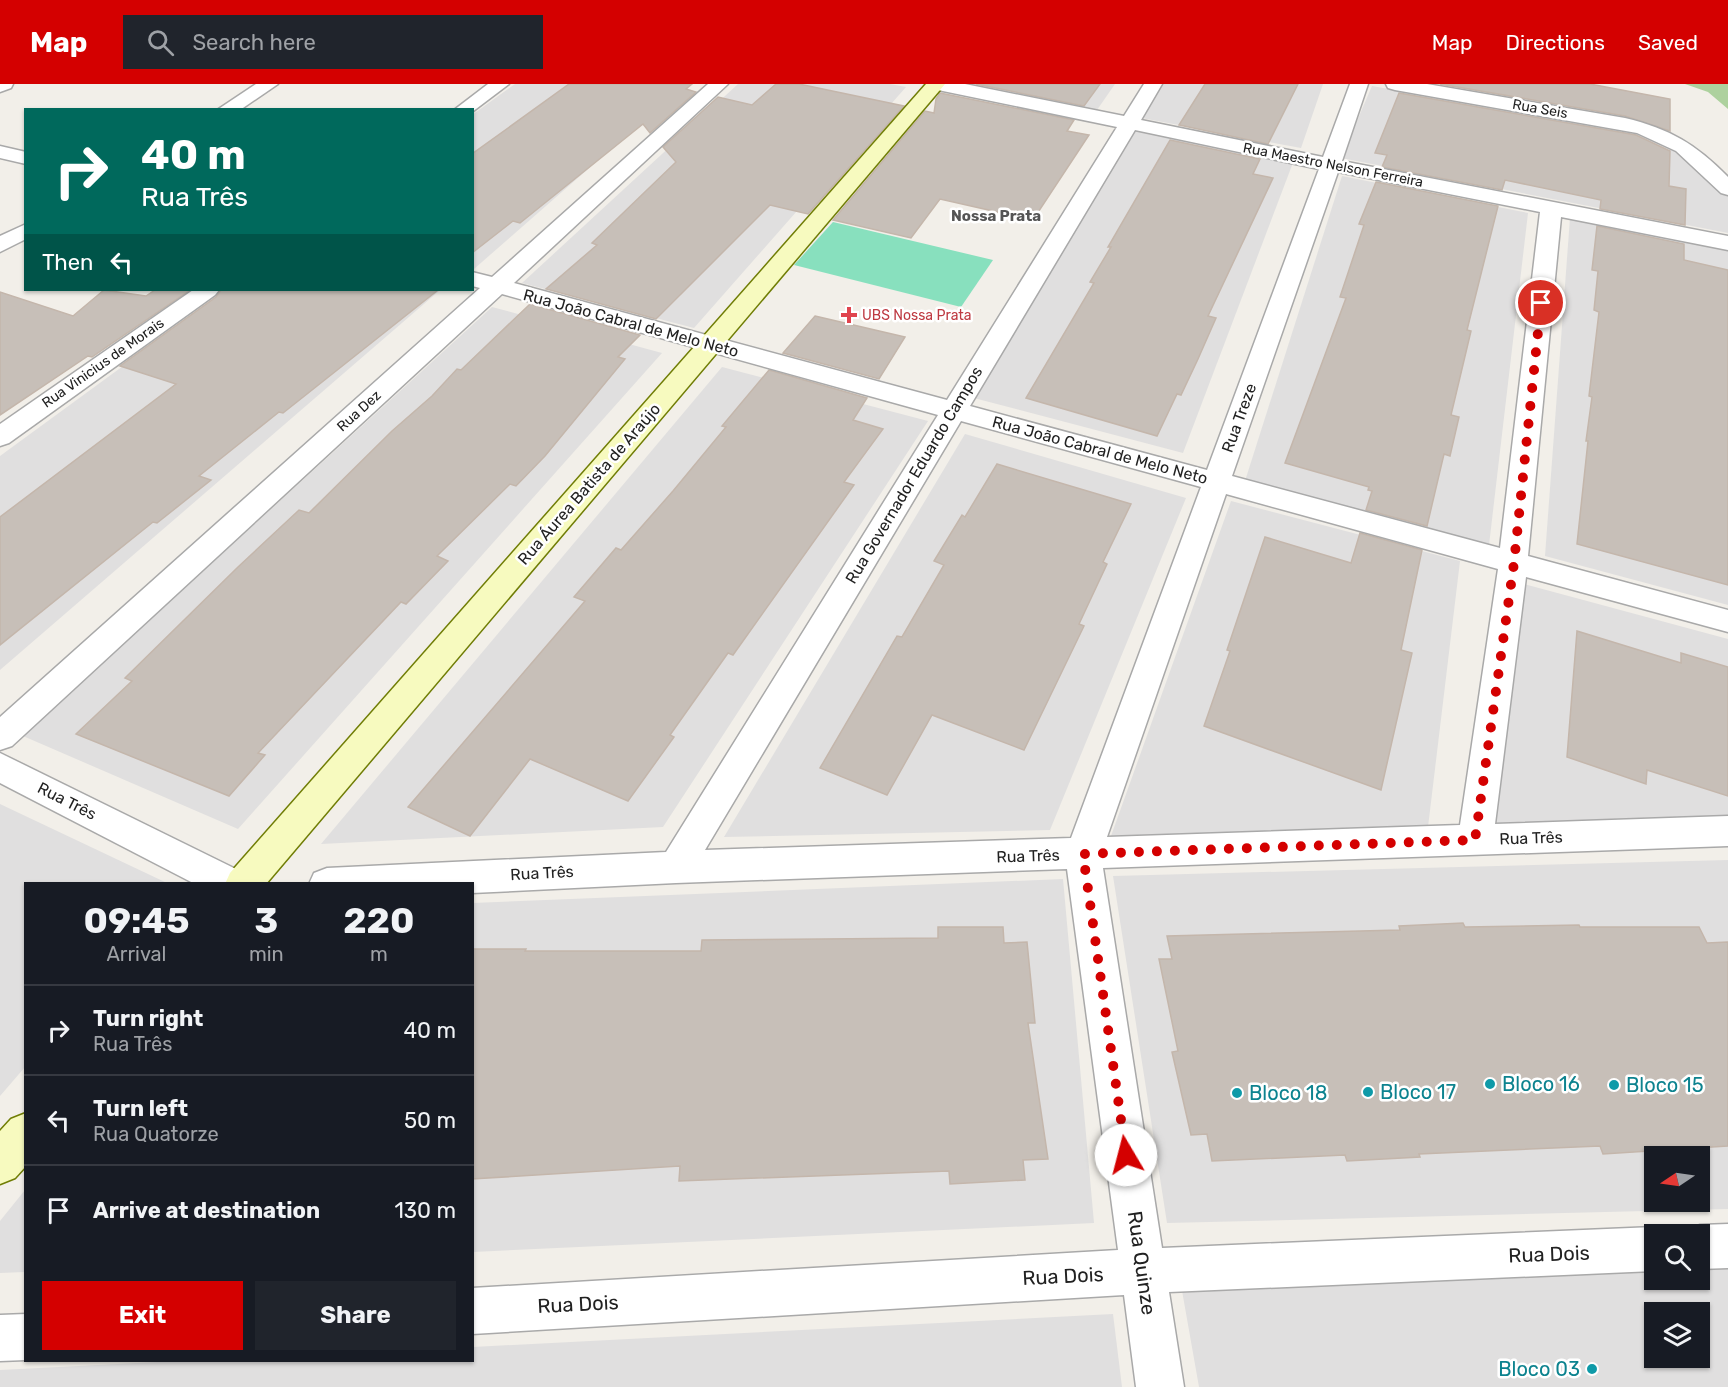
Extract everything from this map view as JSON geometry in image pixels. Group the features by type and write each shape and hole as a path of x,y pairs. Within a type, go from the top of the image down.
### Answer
{"street":[{"path":"0,86 4,84"},
{"path":"229,108 269,84"},
{"path":"466,108 500,84"},
{"name":"Rua Dez","path":"0,737 485,282 719,84"},
{"name":"Rua Maestro Nelson Ferreira","path":"937,84 1330,165 1728,243"},
{"name":"Rua Áurea Batista de Araújo","path":"245,882 937,84"},
{"name":"Rua Governador Eduardo Campos","path":"676,867 1153,84"},
{"name":"Rua Treze","path":"1083,854 1359,84"},
{"name":"Rua Seis","path":"1395,84 1625,124 1656,132 1682,145 1704,163 1728,189"},
{"path":"0,152 24,158"},
{"path":"1475,840 1514,563 1551,209"},
{"path":"0,245 24,231"},
{"name":"Rua João Cabral de Melo Neto","path":"485,282 1728,621"},
{"name":"Rua Vinicius de Morais","path":"0,437 206,291"},
{"name":"Rua Três","path":"0,767 227,882"},
{"name":"Rua Três","path":"368,882 676,867 1728,831"},
{"name":"Rua Quinze","path":"1083,854 1160,1387"},
{"path":"0,1163 24,1136"},
{"path":"1710,1247 1728,1246"},
{"name":"Rua Dois","path":"474,1311 1143,1271 1644,1249"},
{"path":"0,1338 24,1337"}],"shaded area":[{"path":"515,84 685,84 474,269 474,114"},
{"path":"738,84 890,84 906,87 694,328 522,283"},
{"path":"955,84 1115,84 1097,110"},
{"path":"1155,84 1323,84 1301,148 1136,117"},
{"path":"1372,86 1657,138 1686,152 1728,196 1728,233 1341,158"},
{"path":"1127,128 1294,160 1183,453 970,397"},
{"path":"1342,176 1528,213 1489,545 1245,481"},
{"path":"1570,218 1728,249 1728,605 1545,556"},
{"path":"226,291 439,291 0,670 0,456"},
{"path":"492,307 662,353 238,829 23,736"},
{"path":"722,367 928,421 663,827 321,844"},
{"path":"965,434 1186,498 1050,830 724,837"},
{"path":"1231,501 1460,561 1428,827 1111,836"},
{"path":"1524,584 1728,639 1728,820 1495,827"},
{"path":"0,804 165,882 24,882 24,1068 0,1096"},
{"path":"1728,860 1728,1209 1710,1209 1710,1146 1644,1146 1644,1211 1167,1223 1113,876"},
{"path":"1063,879 1094,1223 474,1252 474,903"},
{"path":"24,1191 24,1272 0,1273 0,1221"},
{"path":"1710,1267 1728,1267 1728,1387 1199,1387 1181,1285 1644,1269 1644,1290 1710,1290"},
{"path":"1113,1314 1122,1387 0,1387 0,1370 157,1362 474,1362 474,1347"}],"green space":[{"path":"1685,84 1728,84 1728,109 1708,92"},
{"path":"833,222 993,260 961,307 794,265"}],"building":[{"path":"569,84 692,84 686,89 696,92 650,133 643,124 520,223 513,221 474,251 474,153"},
{"path":"776,84 799,84 904,106 808,214 770,205 656,319 546,289 597,245 592,243 676,162 663,147 718,97 752,105"},
{"path":"976,84 1100,84 1084,106"},
{"path":"1205,84 1298,84 1268,144 1179,125"},
{"path":"1440,84 1590,84 1670,99 1670,131 1625,116"},
{"path":"940,93 1074,120 1067,131 1089,135 1033,220 940,199 911,238 833,220 925,111 934,113 936,99"},
{"path":"1399,93 1636,135 1670,151 1669,186 1686,189 1685,225 1600,209 1601,200 1505,180 1502,190 1382,167 1387,155 1375,153"},
{"path":"1170,140 1260,159 1253,174 1273,178 1208,316 1216,318 1198,359 1181,395 1177,394 1157,436 1026,398 1094,283 1090,282 1111,247 1108,247"},
{"path":"1376,182 1498,206 1467,330 1471,331 1451,415 1459,417 1450,456 1444,454 1427,526 1366,510 1372,491 1368,490 1369,487 1285,463 1346,298 1340,297 1364,225 1359,224"},
{"path":"1597,226 1684,244 1684,260 1728,270 1728,585 1577,544 1592,397 1589,396 1599,312 1594,310 1598,271 1592,270"},
{"path":"103,291 146,296 154,291 189,291 92,357 88,356 0,415 0,292 73,316"},
{"path":"220,291 437,291 283,413 279,412 199,476 211,480 157,523 153,522 0,645 0,517 176,384 120,366 216,297"},
{"path":"530,304 640,335 618,357 625,359 545,456 516,486 510,484 437,556 448,561 406,604 401,602 258,753 265,755 229,796 76,734 132,681 125,678 238,567 299,510 309,513 392,431 432,396 457,369 461,370"},
{"path":"815,316 905,337 879,379 783,353"},
{"path":"769,370 867,398 853,420 883,429 844,482 854,485 733,655 728,653 670,735 674,737 628,801 530,759 470,836 408,807 585,601 574,597 616,548 621,550 673,491 726,427 722,426"},
{"path":"997,464 1131,504 1103,562 1107,564 1079,624 1084,626 1024,750 932,715 887,795 820,768 897,636 902,637 944,565 934,561 962,515 965,517"},
{"path":"1360,533 1422,550 1401,650 1412,653 1381,790 1204,726 1265,537 1351,563"},
{"path":"1577,631 1681,663 1681,653 1728,667 1728,796 1647,770 1646,784 1567,757"},
{"path":"1463,923 1465,927 1579,925 1580,927 1699,927 1707,943 1728,942 1728,1146 1644,1146 1644,1151 1603,1154 1600,1146 1419,1154 1420,1157 1347,1161 1345,1155 1212,1161 1207,1134 1191,1135 1172,1052 1178,1051 1159,959 1172,959 1167,936 1400,930 1399,926"},
{"path":"938,927 1003,927 1004,943 1027,942 1035,1023 1028,1023 1048,1159 1023,1160 1025,1180 950,1184 949,1171 679,1181 680,1166 474,1179 474,949 701,951 702,940 938,938"}],"place":[{"name":"UBS Nossa Prata","path":"849,315"},
{"name":"Bloco 16","path":"1490,1084"},
{"name":"Bloco 15","path":"1614,1085"},
{"name":"Bloco 17","path":"1368,1092"},
{"name":"Bloco 18","path":"1237,1093"},
{"name":"Bloco 03","path":"1592,1369"}],"district":[{"name":"Nossa Prata","path":"996,216"}],"route":[{"path":"1126,1155 1083,854 1475,840 1514,563 1541,303"}]}
